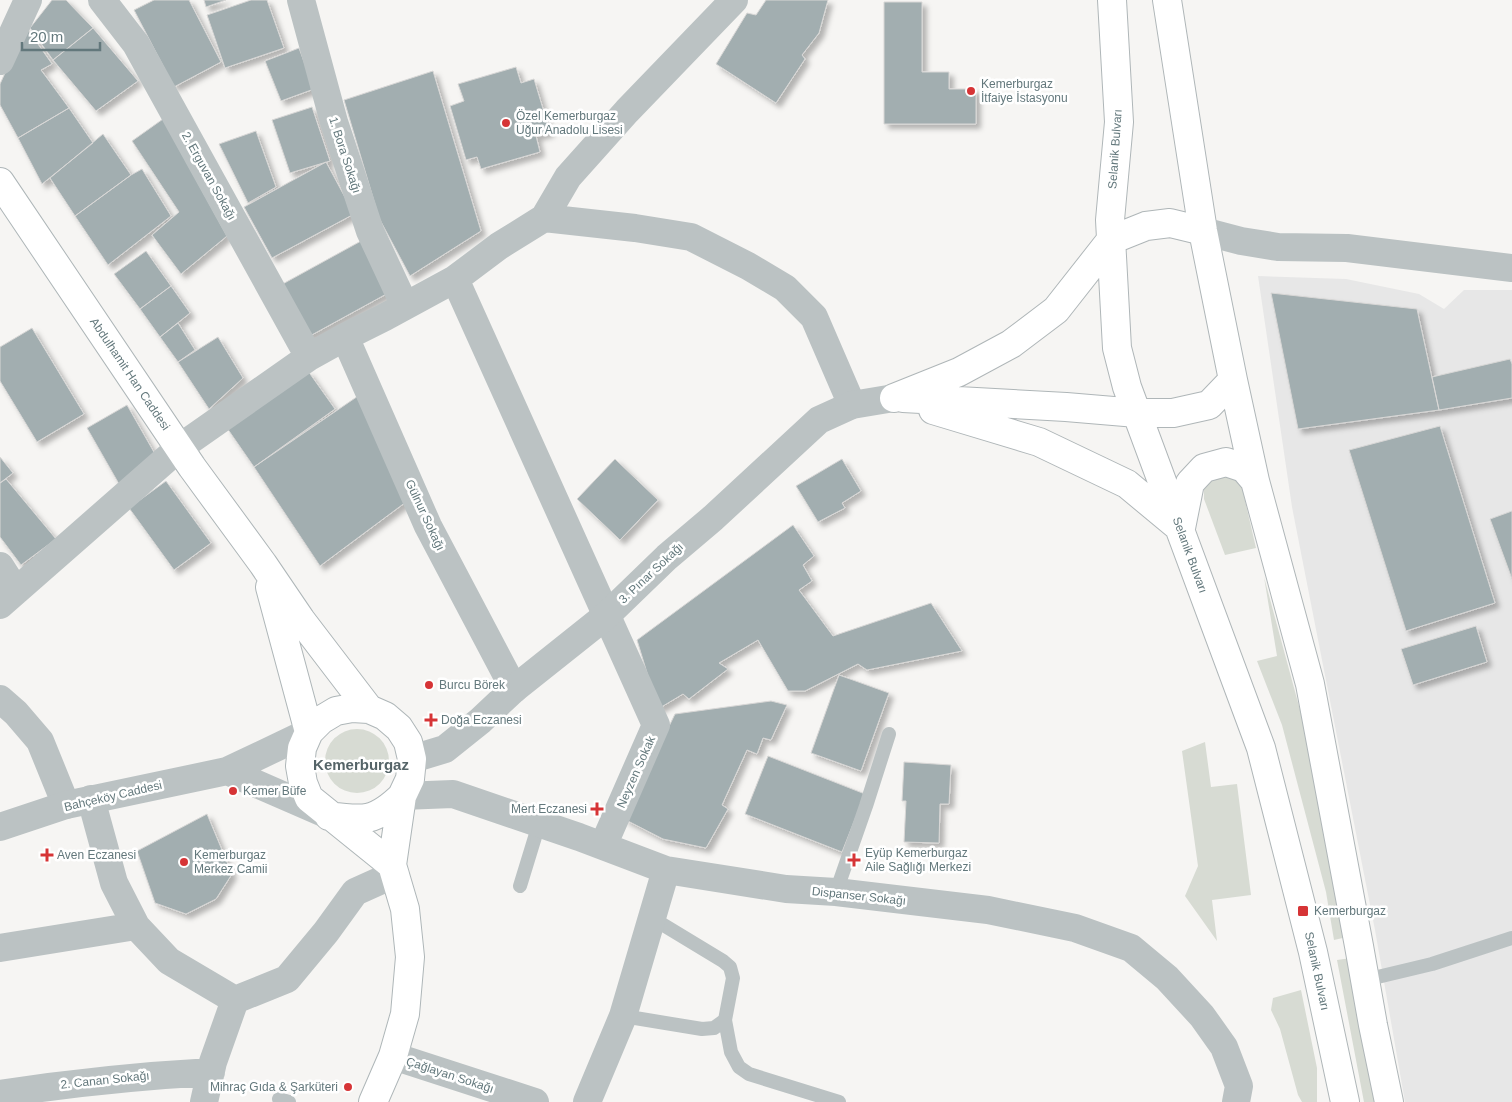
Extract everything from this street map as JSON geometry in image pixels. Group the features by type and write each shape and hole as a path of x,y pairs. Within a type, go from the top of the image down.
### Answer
{"main road":[{"name":"Selanik Bulvarı","path":"1112,0 1119,122 1110,220 1117,348 1127,388 1261,748 1314,952 1344,1102"},
{"path":"1167,0 1203,231 1233,380 1255,481 1310,684 1389,1102"},
{"name":"Abdulhamit Han Caddesi","path":"0,182 179,448 301,620 369,709"},
{"path":"894,398 959,372 1011,344 1056,310 1111,240 1146,226 1170,223 1203,231"},
{"path":"894,398 1066,407 1137,413 1173,413 1209,405 1233,380"},
{"path":"894,398 1039,442 1127,484 1180,528 1190,483 1204,468 1226,462 1244,468 1255,481"},
{"name":"Abdulhamit Han Caddesi","path":"263,564 309,732"},
{"path":"373,1102 393,1056 405,1014 410,957 405,909 393,870 402,796 410,779 412,759 408,742 399,728 385,716 369,709 352,708 336,711 321,720 309,732 302,748 300,766 303,783 309,798 393,870"},
{"path":"329,816 356,820 371,818 388,809 402,796"}],"street":[{"path":"0,61 28,0"},
{"name":"2. Erguvan Sokağı","path":"102,0 136,44 309,357"},
{"name":"1. Bora Sokağı","path":"301,0 334,122 370,231 405,306"},
{"path":"0,566 8,598 179,448 309,357 454,279 499,246 544,218 568,177 627,111 734,0"},
{"path":"544,218 635,228 691,237 748,266 785,288 814,316 852,405"},
{"path":"1203,231 1241,241 1278,247 1347,248 1512,268"},
{"name":"Neyzen Sokak","path":"454,279 656,725 603,846"},
{"name":"Gülnur Sokağı","path":"345,337 428,526 514,689"},
{"name":"3. Pınar Sokağı","path":"412,759 445,749 480,721 514,689 607,615 667,556 713,518 819,420 852,405 894,398"},
{"path":"0,699 16,713 40,741 78,802 114,883 136,926 169,960 235,1000"},
{"name":"Bahçeköy Caddesi","path":"0,827 78,802 227,771 309,732"},
{"path":"227,771 329,816"},
{"name":"Dispanser Sokağı","path":"402,796 453,794 666,870 786,890 836,892 988,910 1075,928 1130,948 1167,978 1202,1016 1224,1048 1239,1086 1236,1102"},
{"path":"204,1102 213,1062 235,1000 287,979 326,932 355,892 393,870"},
{"path":"587,1102 623,1016 666,870"},
{"path":"0,948 136,926"},
{"name":"Çağlayan Sokağı","path":"393,1056 535,1102"},
{"name":"2. Canan Sokağı","path":"0,1094 33,1096 133,1077 211,1072"}],"lane":[{"path":"836,892 889,734"},
{"path":"520,886 540,824"},
{"path":"652,918 730,967 733,978 725,1020 731,1052 739,1067 749,1074 839,1102"},
{"path":"1365,980 1432,964 1512,938"},
{"path":"623,1016 702,1029 714,1028 725,1020"}],"shaded area":[{"path":"1258,276 1346,279 1419,294 1444,309 1464,290 1512,290 1512,1102 1405,1102 1375,930 1292,507"},
{"path":"1215,476 1230,477 1241,483 1256,548 1225,555 1204,499 1204,483"},
{"path":"1264,577 1303,721 1347,937 1334,940 1326,892 1282,725 1257,661 1277,656"},
{"path":"351,729 363,729 380,738 387,749 389,761 387,773 380,784 363,793 351,793 339,788 330,779 325,767 325,755 330,743 339,734"},
{"path":"1205,742 1211,787 1237,784 1251,895 1212,900 1217,941 1185,896 1198,866 1182,751"},
{"path":"1351,958 1378,1102 1364,1102 1337,960"},
{"path":"1301,990 1317,1068 1317,1102 1302,1102 1298,1095 1280,1029 1271,1010 1273,998"}],"building":[{"path":"52,0 66,0 93,28 53,60 30,28"},
{"path":"154,0 189,0 221,62 174,87 134,10"},
{"path":"204,0 226,0 206,7"},
{"path":"251,0 267,0 284,48 225,68 207,15"},
{"path":"766,0 828,0 819,33 802,55 805,59 776,103 716,64 747,13 756,15"},
{"path":"884,2 922,2 922,72 949,72 949,89 976,89 976,124 884,124"},
{"path":"26,27 52,64 41,70 69,108 18,138 0,105 0,84"},
{"path":"93,28 138,81 96,111 53,60"},
{"path":"299,48 314,89 281,101 265,61"},
{"path":"516,67 521,83 534,79 550,132 536,136 540,152 481,169 477,157 466,160 450,106 464,101 458,84"},
{"path":"433,71 481,231 410,276 379,218 344,100"},
{"path":"312,107 330,161 290,173 272,120"},
{"path":"69,108 93,143 42,184 18,138"},
{"path":"163,119 227,236 181,274 152,235 179,212 132,141"},
{"path":"256,131 276,187 248,203 219,144"},
{"path":"103,134 131,175 75,216 50,178"},
{"path":"326,162 354,214 272,258 244,207"},
{"path":"142,169 171,216 108,265 75,216"},
{"path":"361,241 390,292 308,337 279,286"},
{"path":"146,251 171,286 140,309 114,274"},
{"path":"171,286 190,313 160,337 140,309"},
{"path":"1271,293 1417,309 1439,410 1298,429"},
{"path":"178,323 195,350 178,362 160,337"},
{"path":"32,328 84,414 37,442 0,381 0,347"},
{"path":"218,337 243,378 209,409 178,362"},
{"path":"1510,359 1512,364 1512,398 1439,410 1432,377"},
{"path":"308,371 335,409 254,467 227,428"},
{"path":"361,394 410,499 320,566 254,467"},
{"path":"127,405 159,461 119,484 87,428"},
{"path":"1440,426 1495,603 1406,631 1349,450"},
{"path":"0,457 13,473 0,483"},
{"path":"615,459 658,500 620,540 577,499"},
{"path":"842,459 861,491 842,503 845,508 818,522 796,486"},
{"path":"6,479 56,539 21,565 0,537 0,483"},
{"path":"166,481 211,543 174,570 129,508"},
{"path":"1512,511 1512,579 1490,519"},
{"path":"793,525 814,556 803,565 812,581 799,590 833,636 931,603 962,651 867,670 858,664 805,691 788,691 758,640 719,663 728,669 689,699 683,694 658,709 637,640"},
{"path":"1476,626 1487,662 1413,685 1401,649"},
{"path":"839,675 889,693 861,771 811,753"},
{"path":"771,701 787,705 771,740 763,738 757,754 747,750 722,805 728,809 706,848 663,839 624,819 675,714"},
{"path":"768,756 865,794 842,852 745,814"},
{"path":"904,762 951,765 949,804 940,804 939,843 904,842 906,801 902,801"},
{"name":"Kemerburgaz Merkez Camii","path":"207,814 232,874 216,899 186,914 155,903 137,851"}],"place":[{"name":"Kemerburgaz İtfaiye İstasyonu","path":"971,91"},
{"name":"Özel Kemerburgaz Uğur Anadolu Lisesi","path":"506,123"},
{"name":"Burcu Börek","path":"429,685"},
{"name":"Doğa Eczanesi","path":"431,720"},
{"name":"Kemer Büfe","path":"233,791"},
{"name":"Mert Eczanesi","path":"597,809"},
{"name":"Aven Eczanesi","path":"47,855"},
{"name":"Eyüp Kemerburgaz Aile Sağlığı Merkezi","path":"854,860"},
{"name":"Kemerburgaz Merkez Camii","path":"184,862"},
{"name":"Kemerburgaz","path":"1303,911"},
{"name":"Mihraç Gıda & Şarküteri","path":"348,1087"}],"district":[{"name":"Kemerburgaz","path":"361,764"}]}
